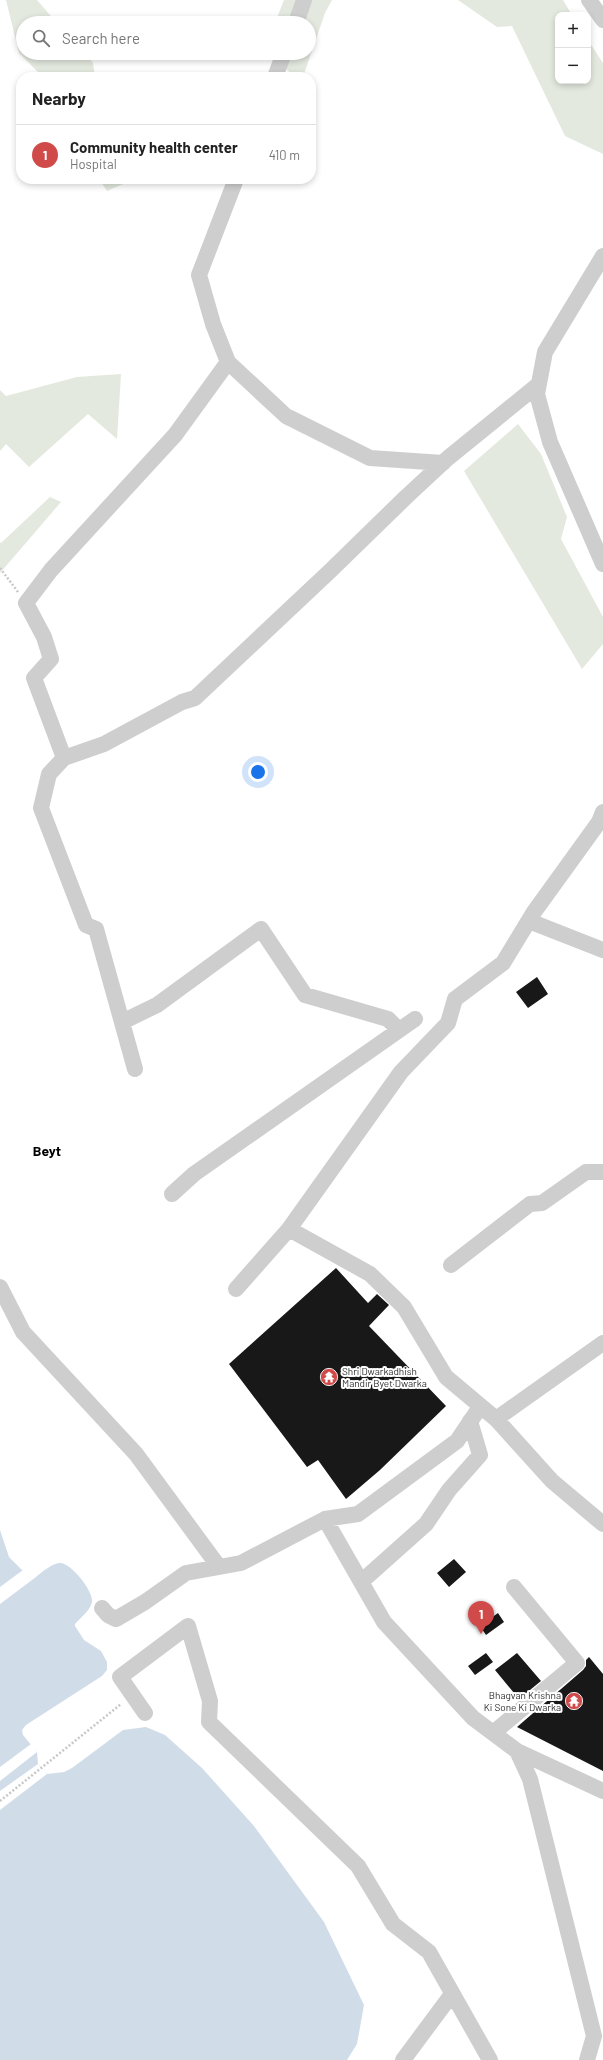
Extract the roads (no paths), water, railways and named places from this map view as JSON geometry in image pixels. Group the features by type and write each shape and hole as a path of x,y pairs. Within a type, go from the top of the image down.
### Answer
{"street":[{"path":"298,16 304,0"},
{"path":"589,0 603,20"},
{"path":"277,72 281,60"},
{"path":"234,184 199,275 212,324 228,362 286,416 370,458 443,463"},
{"path":"603,256 545,352 537,394 550,442 603,564"},
{"path":"64,758 34,678 51,659 44,637 26,603 51,570 175,436 228,362"},
{"path":"135,1069 96,929 86,925 41,808 48,774 64,758 104,744 182,702 195,698 443,463 539,384"},
{"path":"236,1289 289,1229 401,1072 448,1023 455,999 503,963 529,921 599,822 603,812"},
{"path":"529,921 603,950"},
{"path":"122,1022 157,1005 261,929 305,995 388,1019 399,1030"},
{"path":"172,1194 194,1174 416,1018"},
{"path":"451,1264 530,1204 542,1203 586,1172 603,1172"},
{"path":"289,1229 370,1274 404,1307 446,1377 496,1419 552,1481 603,1524"},
{"path":"2,1296 23,1332 136,1454 219,1567"},
{"path":"496,1419 603,1343"},
{"path":"102,1608 108,1615 116,1619 145,1602 186,1573 241,1564 325,1519 358,1514 457,1441 480,1407"},
{"path":"361,1582 426,1524 449,1490 480,1455 470,1421"},
{"path":"325,1519 384,1622 473,1718 517,1751 603,1791"},
{"path":"493,1733 577,1663 514,1587"},
{"path":"145,1713 120,1677 188,1626 210,1701 209,1722 358,1866 393,1924 429,1952 490,2060"},
{"path":"517,1751 530,1779 594,2036 587,2060"},
{"path":"403,2060 452,1994"}],"place":[{"name":"Shri Dwarkadhish Mandir Byet Dwarka","path":"329,1377"},
{"name":"Community health center","path":"481,1634"},
{"name":"Bhagvan Krishna Ki Sone Ki Dwarka","path":"574,1701"}],"district":[{"name":"Beyt","path":"47,1151"}]}
